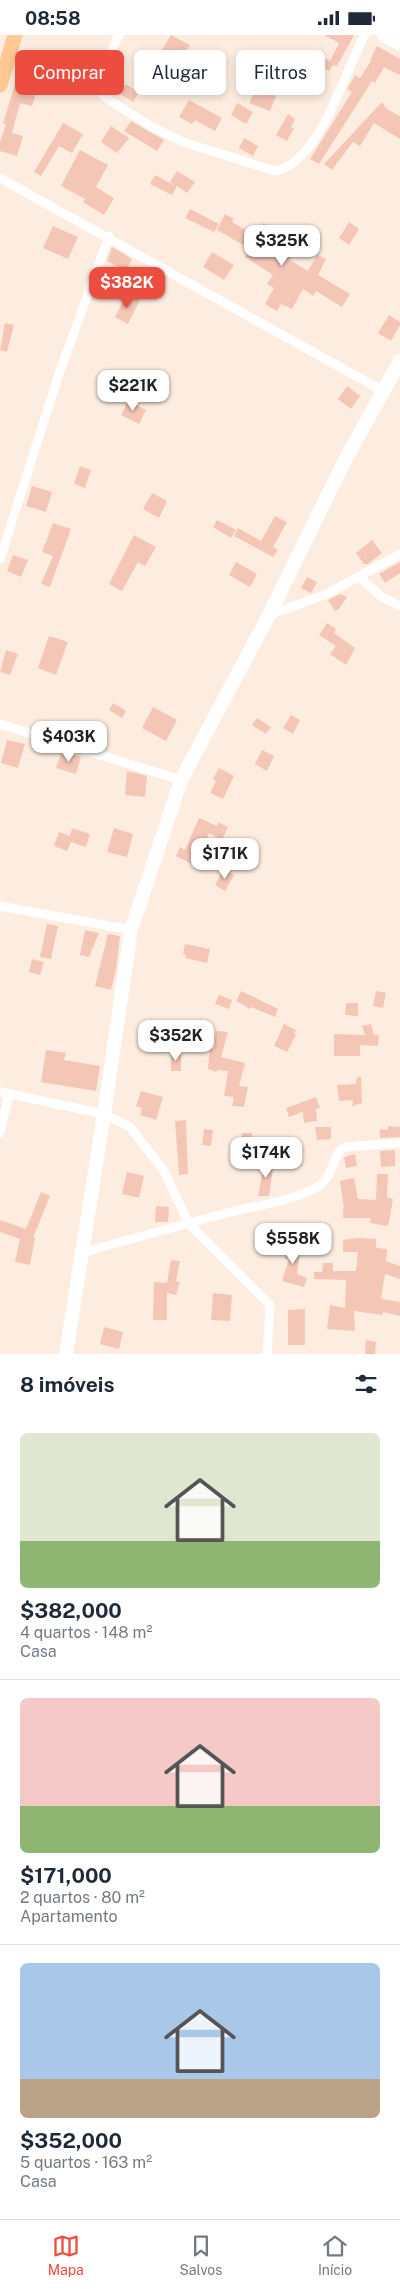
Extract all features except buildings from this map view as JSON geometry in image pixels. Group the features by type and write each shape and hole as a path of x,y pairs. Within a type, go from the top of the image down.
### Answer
{"main road":[{"path":"0,85 15,35"},
{"path":"384,35 400,44"},
{"path":"66,1354 131,930 181,780 269,615 344,461 400,361"}],"street":[{"path":"112,50 119,35"},
{"path":"103,95 152,127 183,142 267,170 282,170 299,157 317,135 334,104 355,52 365,35"},
{"path":"10,52 15,54"},
{"path":"0,178 383,391"},
{"path":"0,559 60,371 109,237"},
{"path":"269,615 327,593 400,554"},
{"path":"359,577 382,597 400,606"},
{"path":"0,724 181,780"},
{"path":"0,906 131,930"},
{"path":"0,1133 4,1093 104,1114 130,1127 164,1171 189,1224 270,1305 267,1354"},
{"path":"82,1253 148,1233 228,1213 274,1204 317,1187 327,1180 340,1149 400,1143"}]}
